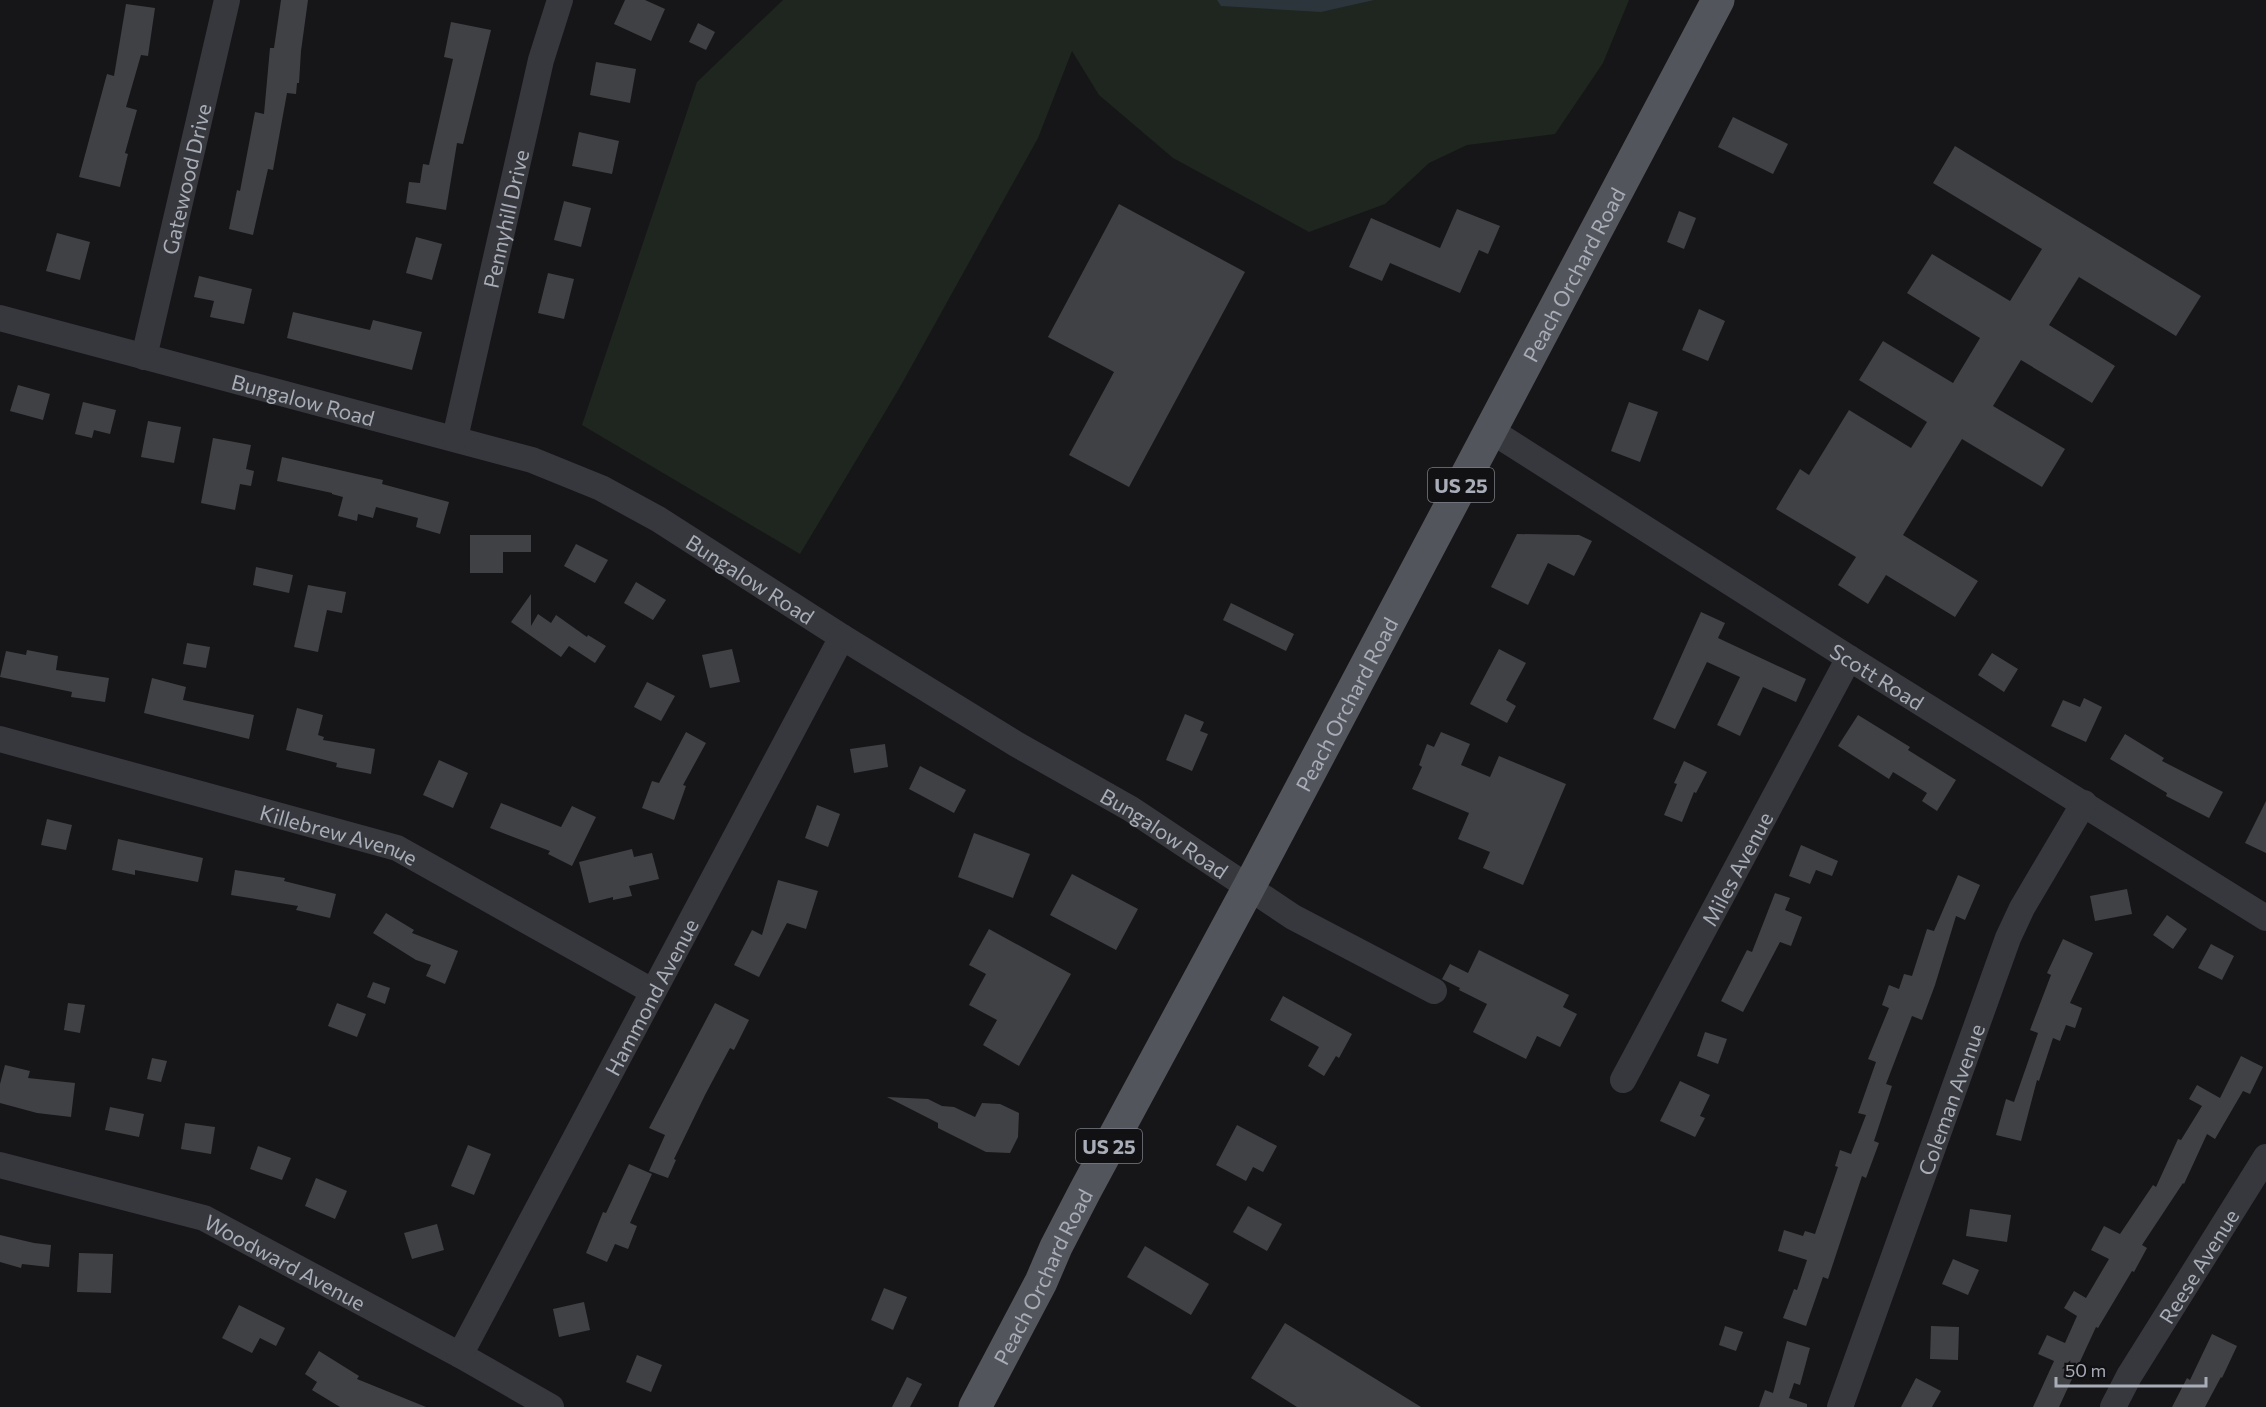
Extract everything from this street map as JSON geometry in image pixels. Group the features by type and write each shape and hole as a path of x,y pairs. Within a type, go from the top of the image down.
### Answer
{"main road":[{"name":"Peach Orchard Road","path":"975,1407 1041,1282 1056,1246 1080,1200 1249,888 1716,2"}],"street":[{"name":"Gatewood Drive","path":"144,357 227,0"},
{"name":"Pennyhill Drive","path":"455,438 541,60 560,0"},
{"name":"Bungalow Road","path":"0,318 455,438 532,460 601,488 658,519 842,637 1016,744 1131,809 1293,917 1434,991"},
{"name":"Scott Road","path":"1490,430 2266,918"},
{"name":"Hammond Avenue","path":"460,1355 842,637"},
{"name":"Miles Avenue","path":"1623,1080 1850,658"},
{"name":"Killebrew Avenue","path":"0,739 397,848 652,991"},
{"name":"Coleman Avenue","path":"1840,1407 2008,938 2022,908 2084,803"},
{"name":"Reese Avenue","path":"2113,1407 2129,1376 2266,1157"},
{"name":"Woodward Avenue","path":"0,1165 204,1218 460,1355 551,1407"}],"shaded area":[{"path":"783,0 1629,0 1603,63 1555,134 1467,145 1429,163 1385,204 1309,232 1173,158 1099,95 1072,51 1038,138 900,387 800,554 582,425 697,82"},
{"path":"1217,0 1374,0 1321,12 1221,6"}],"building":[{"path":"281,0 308,0 299,83 297,83 296,94 287,93 273,170 268,169 253,235 229,229 237,190 240,191 255,112 264,114 270,48 274,48"},
{"path":"625,0 645,0 665,9 651,41 614,24"},
{"path":"126,4 155,8 148,56 141,55 126,107 137,110 125,153 128,154 120,187 79,177 107,74 114,76"},
{"path":"451,22 491,30 463,144 457,143 446,210 406,203 409,182 420,183 423,164 429,165 453,59 444,57"},
{"path":"698,23 715,32 706,50 689,42"},
{"path":"596,62 636,69 630,103 590,95"},
{"path":"1733,117 1788,144 1773,174 1718,147"},
{"path":"579,132 619,141 612,174 572,166"},
{"path":"1955,146 2201,296 2176,336 2079,277 2049,325 2115,366 2092,403 2021,360 1993,406 2065,449 2042,487 1962,439 1903,535 1978,581 1955,617 1886,575 1868,604 1838,585 1856,557 1776,509 1800,469 1809,475 1849,410 1911,448 1927,422 1859,380 1883,341 1953,383 1980,338 1907,293 1932,254 2010,301 2042,249 1933,183"},
{"path":"564,201 591,208 581,247 554,240"},
{"path":"1119,204 1245,272 1129,487 1069,455 1114,372 1048,337"},
{"path":"1457,209 1500,226 1488,254 1479,250 1460,293 1390,263 1382,281 1349,267 1371,218 1440,248"},
{"path":"1679,211 1696,218 1684,249 1667,242"},
{"path":"57,233 90,242 80,280 46,271"},
{"path":"416,237 442,244 432,280 406,273"},
{"path":"548,273 574,279 564,319 538,313"},
{"path":"199,276 252,289 244,324 210,317 214,301 194,297"},
{"path":"1699,309 1725,321 1708,361 1682,350"},
{"path":"293,312 370,330 373,320 422,332 412,370 287,338"},
{"path":"18,385 50,394 43,420 10,411"},
{"path":"83,402 116,410 110,434 94,430 92,438 75,434"},
{"path":"1629,402 1658,412 1640,462 1611,451"},
{"path":"148,421 181,427 174,463 141,457"},
{"path":"213,438 251,445 246,469 254,471 251,486 240,484 235,510 201,503"},
{"path":"282,457 383,480 382,484 449,502 440,534 416,527 418,518 376,507 373,518 358,514 357,521 338,516 343,497 277,481"},
{"path":"1517,534 1579,535 1592,541 1574,576 1548,563 1528,605 1491,587"},
{"path":"470,535 531,535 531,552 503,552 503,573 470,573"},
{"path":"576,544 608,560 595,583 564,566"},
{"path":"256,567 293,575 289,593 253,585"},
{"path":"636,582 666,600 653,620 624,603"},
{"path":"308,585 346,592 342,613 327,610 318,652 294,647"},
{"path":"531,594 531,626 538,614 551,623 556,615 587,637 588,635 606,646 595,663 569,646 561,657 511,622"},
{"path":"1231,603 1294,634 1286,651 1223,620"},
{"path":"1701,612 1725,623 1718,638 1806,679 1796,702 1763,687 1740,736 1717,725 1740,677 1707,662 1675,729 1653,719"},
{"path":"187,643 210,647 206,668 183,664"},
{"path":"732,649 740,682 710,688 702,655"},
{"path":"1499,649 1526,663 1506,700 1516,706 1507,723 1470,704"},
{"path":"27,650 58,656 56,670 109,678 105,702 71,697 72,692 0,677 6,651 26,655"},
{"path":"1992,653 2018,669 2004,692 1978,675"},
{"path":"152,678 186,687 183,700 254,715 249,739 144,713"},
{"path":"647,682 675,696 661,721 634,707"},
{"path":"2084,698 2102,707 2086,742 2051,726 2063,700 2080,707"},
{"path":"297,708 323,715 318,735 324,737 323,740 375,749 371,774 336,767 337,763 286,750"},
{"path":"1185,714 1204,722 1200,731 1208,734 1192,771 1166,760"},
{"path":"1858,715 1910,747 1908,750 1956,780 1937,811 1922,801 1927,793 1893,772 1889,779 1838,746"},
{"path":"686,732 706,743 683,785 686,786 674,820 642,808 652,781 659,783"},
{"path":"1441,732 1470,744 1461,765 1490,777 1499,756 1566,784 1523,885 1483,868 1490,852 1458,839 1469,813 1412,789 1422,767 1419,765 1427,744 1434,747"},
{"path":"2125,734 2164,758 2162,761 2223,792 2209,818 2166,796 2167,793 2110,759"},
{"path":"885,744 888,767 854,773 850,749"},
{"path":"439,760 468,773 453,808 423,795"},
{"path":"1684,761 1707,772 1696,793 1694,792 1682,822 1664,815"},
{"path":"920,766 966,790 954,813 909,789"},
{"path":"2266,801 2266,853 2245,843"},
{"path":"501,803 561,827 572,806 596,817 572,866 548,854 550,851 490,828"},
{"path":"817,805 840,814 828,847 805,838"},
{"path":"47,819 72,825 66,850 41,845"},
{"path":"974,833 1030,854 1013,898 958,877"},
{"path":"118,839 203,858 198,882 135,870 135,875 112,870"},
{"path":"1801,845 1838,861 1832,876 1816,870 1810,884 1789,876"},
{"path":"632,849 634,857 652,853 659,879 629,886 632,896 613,900 613,897 589,903 579,862"},
{"path":"235,870 285,878 284,881 336,894 330,918 296,910 298,906 231,895"},
{"path":"1072,874 1138,909 1116,950 1050,915"},
{"path":"1958,875 1980,885 1965,920 1956,916 1922,1020 1912,1016 1886,1084 1892,1086 1874,1141 1879,1143 1866,1178 1862,1176 1828,1279 1823,1277 1806,1326 1783,1318 1794,1289 1797,1290 1807,1260 1778,1251 1784,1230 1803,1236 1805,1231 1815,1234 1838,1167 1835,1166 1840,1150 1851,1154 1866,1115 1858,1113 1876,1062 1868,1059 1889,1008 1882,1005 1889,985 1899,989 1904,974 1912,976 1927,929 1934,931"},
{"path":"778,880 818,891 806,929 787,923 759,977 734,965 752,930 762,935"},
{"path":"2127,889 2132,914 2095,921 2090,896"},
{"path":"1775,893 1790,898 1785,910 1802,917 1791,946 1780,942 1743,1012 1721,1001 1747,950 1752,952"},
{"path":"386,913 414,930 412,933 458,951 445,984 426,976 431,965 416,960 373,933"},
{"path":"2167,915 2187,929 2173,949 2153,935"},
{"path":"989,929 1071,974 1019,1066 983,1045 997,1020 969,1005 986,974 969,965"},
{"path":"2063,939 2093,953 2070,1003 2082,1008 2075,1028 2066,1025 2060,1041 2053,1038 2039,1081 2037,1080 2021,1141 1996,1135 2006,1099 2014,1102 2038,1033 2030,1030 2051,975 2047,973"},
{"path":"2211,944 2234,956 2222,980 2198,968"},
{"path":"1479,950 1569,995 1563,1007 1577,1014 1560,1047 1537,1036 1526,1059 1473,1032 1487,1004 1442,979 1450,964 1468,973"},
{"path":"373,982 390,988 385,1004 367,997"},
{"path":"1283,996 1352,1034 1339,1058 1336,1056 1324,1076 1308,1066 1319,1047 1270,1020"},
{"path":"68,1003 85,1005 80,1033 64,1030"},
{"path":"337,1003 366,1014 357,1037 328,1026"},
{"path":"715,1003 749,1020 734,1050 730,1048 705,1095 674,1159 676,1160 668,1178 649,1171 665,1135 649,1128"},
{"path":"1705,1032 1727,1039 1718,1064 1697,1056"},
{"path":"2241,1056 2263,1067 2250,1094 2243,1091 2215,1139 2207,1134 2184,1184 2142,1245 2147,1248 2134,1272 2132,1271 2098,1328 2096,1327 2059,1407 2033,1407 2054,1361 2038,1354 2047,1335 2065,1343 2077,1316 2064,1308 2074,1291 2086,1298 2109,1259 2091,1250 2104,1226 2120,1234 2153,1185 2156,1187 2178,1139 2181,1140 2202,1106 2189,1099 2197,1085 2220,1098"},
{"path":"152,1058 167,1061 161,1082 147,1079"},
{"path":"5,1065 30,1071 28,1078 75,1083 71,1117 37,1113 0,1103 0,1084"},
{"path":"1680,1081 1710,1095 1700,1116 1705,1118 1695,1137 1660,1121"},
{"path":"887,1097 928,1099 942,1106 954,1107 975,1117 982,1103 1000,1104 1019,1113 1018,1137 1010,1153 986,1152 938,1128 938,1123"},
{"path":"110,1107 144,1114 139,1137 105,1130"},
{"path":"185,1123 215,1127 211,1154 181,1149"},
{"path":"1237,1125 1277,1146 1263,1172 1253,1167 1246,1181 1216,1165"},
{"path":"468,1145 491,1154 474,1195 451,1186"},
{"path":"258,1146 291,1158 282,1180 250,1169"},
{"path":"629,1164 652,1174 630,1223 637,1226 628,1249 615,1244 607,1262 586,1253 603,1212 606,1213"},
{"path":"316,1178 347,1191 335,1219 305,1206"},
{"path":"1248,1206 1282,1224 1267,1251 1233,1232"},
{"path":"1970,1209 2011,1215 2007,1242 1966,1236"},
{"path":"437,1224 444,1250 412,1259 404,1233"},
{"path":"0,1235 51,1245 49,1267 22,1264 21,1268 0,1262"},
{"path":"1145,1246 1209,1284 1191,1315 1127,1277"},
{"path":"79,1253 113,1254 111,1293 77,1292"},
{"path":"1953,1259 1979,1270 1968,1295 1942,1284"},
{"path":"884,1288 907,1297 893,1330 871,1320"},
{"path":"584,1302 590,1330 559,1337 553,1309"},
{"path":"239,1305 285,1328 276,1346 260,1338 252,1353 222,1338"},
{"path":"1285,1323 1421,1407 1297,1407 1251,1378"},
{"path":"1725,1326 1743,1332 1736,1351 1719,1345"},
{"path":"1931,1326 1959,1327 1958,1360 1930,1359"},
{"path":"2212,1334 2237,1346 2222,1378 2205,1407 2172,1407 2187,1378 2190,1380"},
{"path":"1787,1341 1810,1348 1800,1385 1794,1383 1789,1398 1807,1404 1807,1407 1759,1407 1765,1390 1773,1393"},
{"path":"319,1351 359,1376 357,1379 426,1407 340,1407 312,1390 317,1382 305,1374"},
{"path":"637,1355 662,1365 651,1392 626,1382"},
{"path":"907,1377 922,1384 910,1407 892,1407"},
{"path":"1916,1378 1941,1391 1932,1407 1901,1407"}]}
